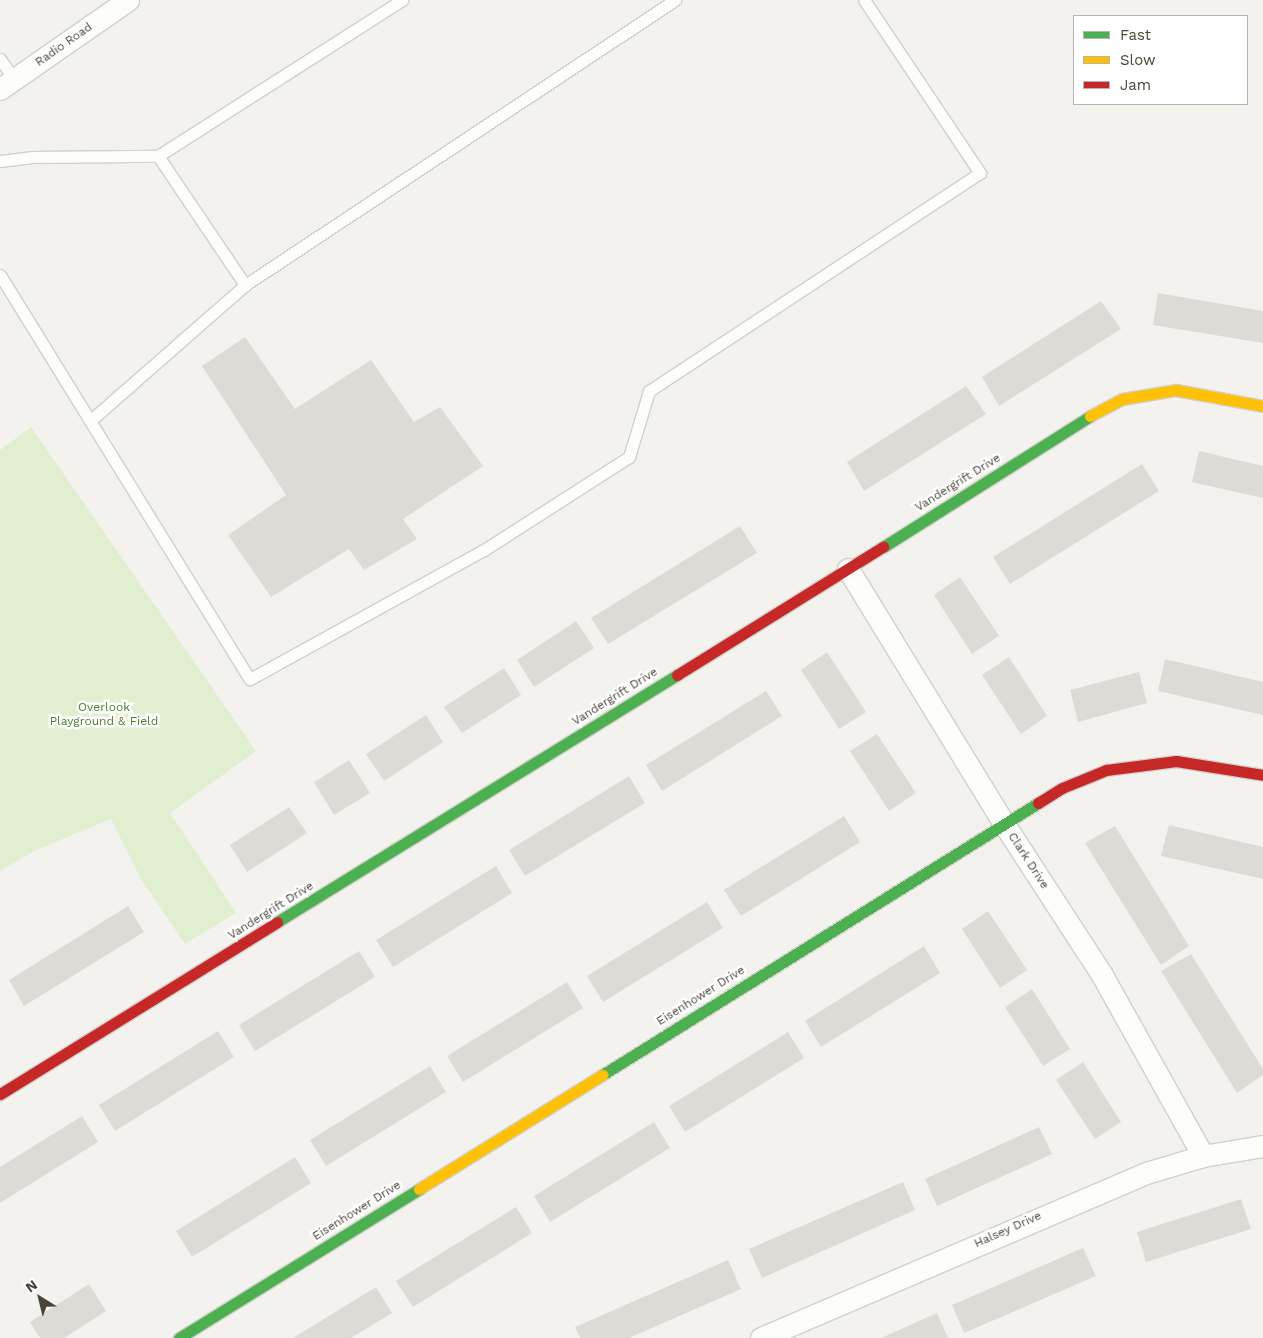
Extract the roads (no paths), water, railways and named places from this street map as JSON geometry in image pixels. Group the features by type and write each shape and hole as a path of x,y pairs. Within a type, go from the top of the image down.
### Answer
{"street":[{"name":"Radio Road","path":"7,84 128,0"},
{"name":"Vandergrift Drive","path":"0,1094 848,569 1098,411 1122,399 1149,392 1176,390 1263,406"},
{"name":"Clark Drive","path":"848,569 1004,824 1102,975 1203,1156"},
{"name":"Eisenhower Drive","path":"179,1338 1062,788 1106,770 1141,763 1176,761 1263,775"},
{"name":"Halsey Drive","path":"761,1338 1088,1195 1146,1173 1203,1156 1263,1146"}],"lane":[{"path":"0,161 33,157 158,156 402,0"},
{"path":"91,420 245,285 675,0"},
{"path":"0,275 250,679 484,550 629,457 649,391 980,173 864,0"},
{"path":"0,59 7,84"},
{"path":"158,156 245,285"}],"park label":[{"name":"Overlook Playground & Field","path":"104,715"}]}
